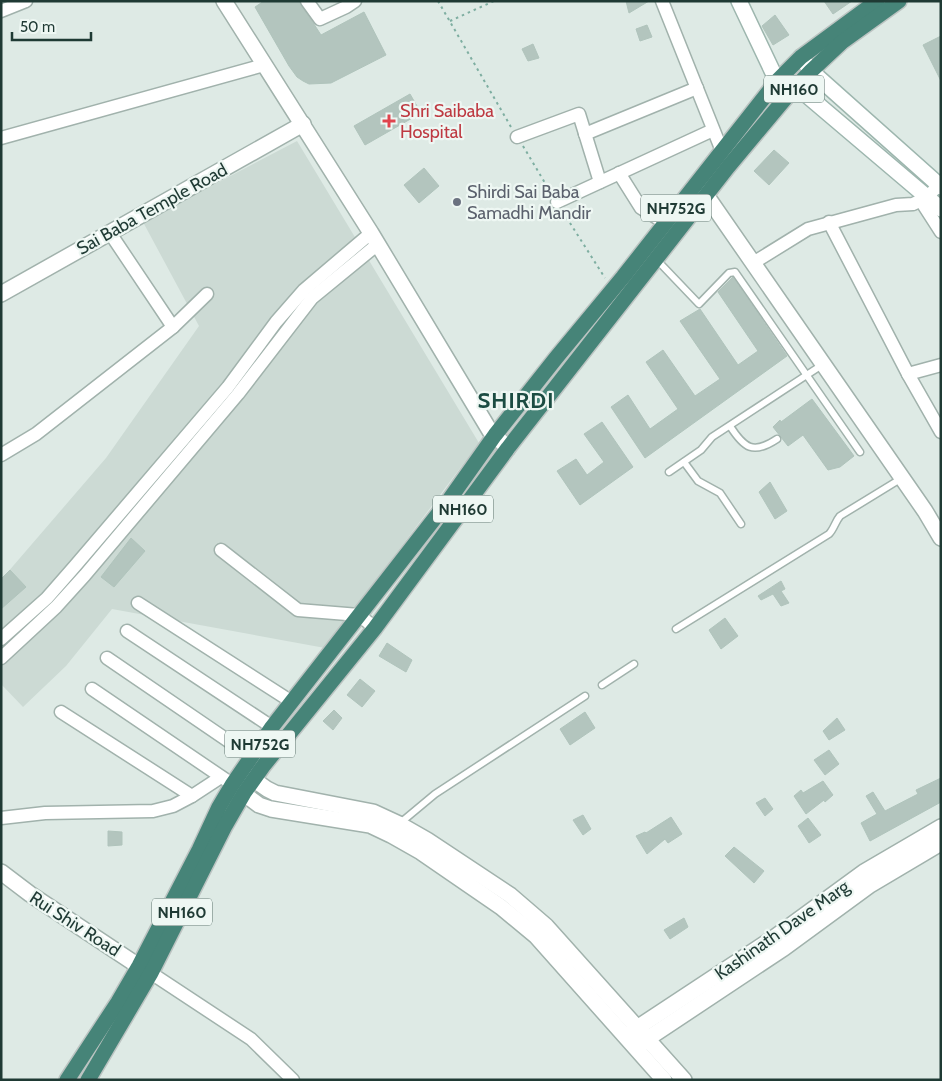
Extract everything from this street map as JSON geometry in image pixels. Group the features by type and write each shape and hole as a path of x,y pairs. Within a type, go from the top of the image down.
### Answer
{"highway":[{"name":"NH752G","path":"232,785 248,775 252,757 272,727 449,500 495,435 777,81 801,57 877,1"},
{"name":"NH160","path":"248,775 306,711 375,628 508,448 728,167 811,71 842,42 899,1"},
{"name":"NH160","path":"88,1080 145,969 225,826 232,785"},
{"path":"68,1080 118,1002 145,969"}],"street":[{"path":"1,11 26,1"},
{"path":"224,1 303,124 490,431 508,448"},
{"path":"307,1 320,19 355,1"},
{"path":"662,1 722,151"},
{"path":"739,1 777,81 793,90 876,154 924,199 941,209"},
{"path":"753,263 808,229 896,205 913,204 924,199 939,186 811,71 801,57"},
{"path":"1,138 264,65"},
{"path":"585,134 697,88"},
{"path":"517,137 579,114 600,182"},
{"name":"Sai Baba Temple Road","path":"1,294 303,124"},
{"path":"556,202 714,130"},
{"path":"876,154 888,140"},
{"path":"619,174 641,208 665,223"},
{"path":"697,182 925,511 941,538"},
{"path":"924,199 941,232"},
{"path":"829,222 908,374 941,432"},
{"path":"110,233 173,327"},
{"path":"1,639 47,598 75,566 228,387 276,322 304,290 374,239"},
{"path":"1,658 56,607 85,575 238,394 312,298 374,239"},
{"path":"1,455 36,434 173,327 208,294"},
{"path":"908,374 941,365"},
{"path":"221,550 298,610 359,615 375,628"},
{"path":"138,603 292,702"},
{"path":"127,631 272,727"},
{"path":"107,658 252,757"},
{"path":"92,689 259,805 271,809 395,829"},
{"path":"61,712 192,796"},
{"path":"248,775 275,793 373,812 429,857 500,907 536,936 637,1038 684,1080"},
{"path":"1,818 45,813 154,811 173,806 192,796 232,785"},
{"name":"Kashinath Dave Marg","path":"637,1038 864,872 941,827"},
{"name":"Kashinath Dave Marg","path":"637,1038 784,948 870,885 941,843"},
{"name":"Rui Shiv Road","path":"1,872 30,894 145,969"},
{"path":"145,969 251,1039 293,1080"},
{"path":"637,1038 664,1080"}],"lane":[{"path":"656,259 699,304 730,273 735,272 860,452"},
{"path":"669,472 700,450 712,437 824,364"},
{"path":"730,426 739,440 751,447 764,447 777,439"},
{"path":"684,462 698,481 720,492 741,524"},
{"path":"676,629 829,534 840,516 902,478"},
{"path":"602,685 634,664"},
{"path":"395,829 435,794 585,696"}],"path":[{"path":"438,1 556,202 603,276 615,286"},
{"path":"450,21 494,1"}],"shaded area":[{"path":"297,141 479,443 325,648 112,609 66,666 23,707 1,684 1,580 106,458 199,326 143,222"}],"building":[{"path":"264,1 299,1 321,35 364,12 386,55 331,83 309,84 297,77 289,66 255,7"},
{"path":"626,1 649,1 629,13"},
{"path":"824,1 852,1 833,14"},
{"path":"775,15 789,35 773,45 762,26"},
{"path":"647,25 652,37 640,41 636,29"},
{"path":"941,36 941,81 923,45"},
{"path":"533,44 539,58 528,61 522,49"},
{"path":"410,94 421,113 365,145 354,126"},
{"path":"774,150 789,163 769,185 754,171"},
{"path":"424,168 439,186 419,203 404,185"},
{"path":"733,277 787,356 645,458 611,407 628,395 650,429 678,409 646,362 663,350 695,396 720,379 680,321 700,309 738,365 758,351 718,292"},
{"path":"812,399 854,456 840,467 828,470 803,435 788,446 773,427 780,420 781,422"},
{"path":"602,422 633,467 580,505 557,471 576,459 587,475 604,462 584,434"},
{"path":"770,482 787,511 775,519 759,492"},
{"path":"131,538 145,551 114,587 101,577"},
{"path":"10,570 26,587 1,609 1,579"},
{"path":"781,581 785,589 781,591 789,603 781,606 773,594 761,600 758,596"},
{"path":"725,618 738,636 721,649 709,630"},
{"path":"387,643 412,660 406,672 379,656"},
{"path":"360,679 375,691 362,707 347,695"},
{"path":"334,710 342,718 333,730 323,721"},
{"path":"585,712 595,728 570,745 560,729"},
{"path":"837,718 845,730 829,740 823,731"},
{"path":"829,750 839,764 825,775 814,760"},
{"path":"941,778 941,802 870,841 861,823 877,814 866,796 873,792 885,811 918,794 916,790"},
{"path":"823,781 833,795 806,814 794,796 801,790 803,793"},
{"path":"765,798 773,809 765,816 756,803"},
{"path":"583,815 591,829 583,835 573,820"},
{"path":"671,817 682,834 668,843 665,839 647,854 636,836 646,833"},
{"path":"808,818 821,835 809,843 798,826"},
{"path":"108,831 122,832 122,845 108,846"},
{"path":"734,847 764,871 754,883 725,856"},
{"path":"684,918 688,927 670,939 664,930"}],"place":[{"name":"Shri Saibaba Hospital","path":"389,121"},
{"name":"Shirdi Sai Baba Samadhi Mandir","path":"457,202"}],"district":[{"name":"SHIRDI","path":"516,400"}]}
